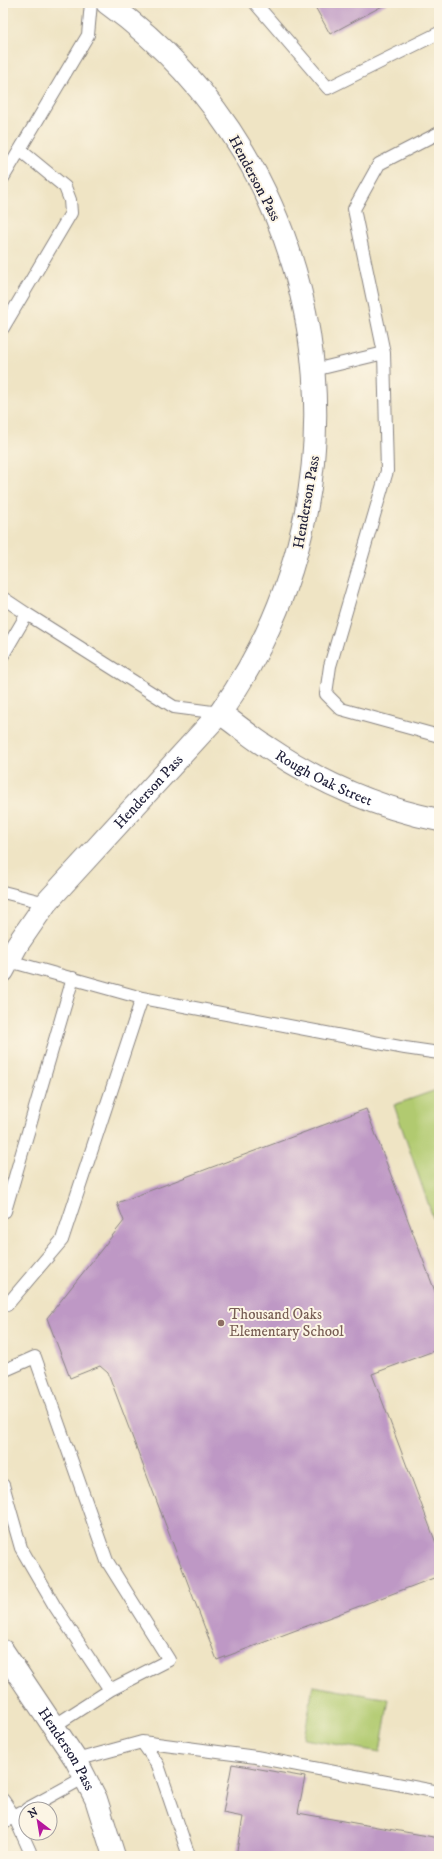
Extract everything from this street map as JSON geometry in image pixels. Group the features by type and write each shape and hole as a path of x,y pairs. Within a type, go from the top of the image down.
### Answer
{"street":[{"name":"Henderson Pass","path":"6,966 17,945 46,903 220,713 240,686 265,638 286,589 302,538 312,485 316,432 314,370 308,325 296,273 279,223 256,174 228,129 196,86 159,47 107,3"},
{"name":"Rough Oak Street","path":"220,713 266,747 312,775 361,797 411,814 439,820"},
{"name":"Henderson Pass","path":"3,1651 81,1769 96,1799 114,1856"}],"lane":[{"path":"3,178 88,34 91,3"},
{"path":"255,3 328,88 439,33"},
{"path":"439,133 379,164 354,209 384,353 387,471 330,666 326,694 341,709 439,736"},
{"path":"3,328 71,213 70,200 65,187 20,150"},
{"path":"314,370 384,353"},
{"path":"3,598 174,707 220,713"},
{"path":"3,655 27,614"},
{"path":"3,892 46,903"},
{"path":"6,966 73,978 142,998 439,1053"},
{"path":"3,1211 5,1211 73,978"},
{"path":"3,1305 7,1305 62,1240 142,998"},
{"path":"3,1371 35,1357 107,1561 169,1660 110,1690 54,1726"},
{"path":"3,1485 21,1548 42,1585 110,1690"},
{"path":"142,1742 158,1765 189,1856"},
{"path":"37,1801 81,1769 142,1742 256,1757 439,1792"},
{"path":"3,1800 14,1816 32,1856"},
{"path":"3,1823 18,1814"}],"green space":[{"path":"439,1089 439,1235 394,1105"},
{"path":"313,1686 389,1699 380,1752 304,1739"}],"building":[{"path":"313,3 388,3 330,34"},
{"path":"366,1109 439,1302 439,1349 372,1374 439,1551 439,1576 217,1660 108,1373 100,1366 70,1378 47,1318 124,1221 117,1203"},
{"path":"232,1764 305,1777 298,1813 439,1838 439,1856 236,1856 243,1817 223,1813"}],"place":[{"name":"Thousand Oaks Elementary School","path":"221,1323"}]}
